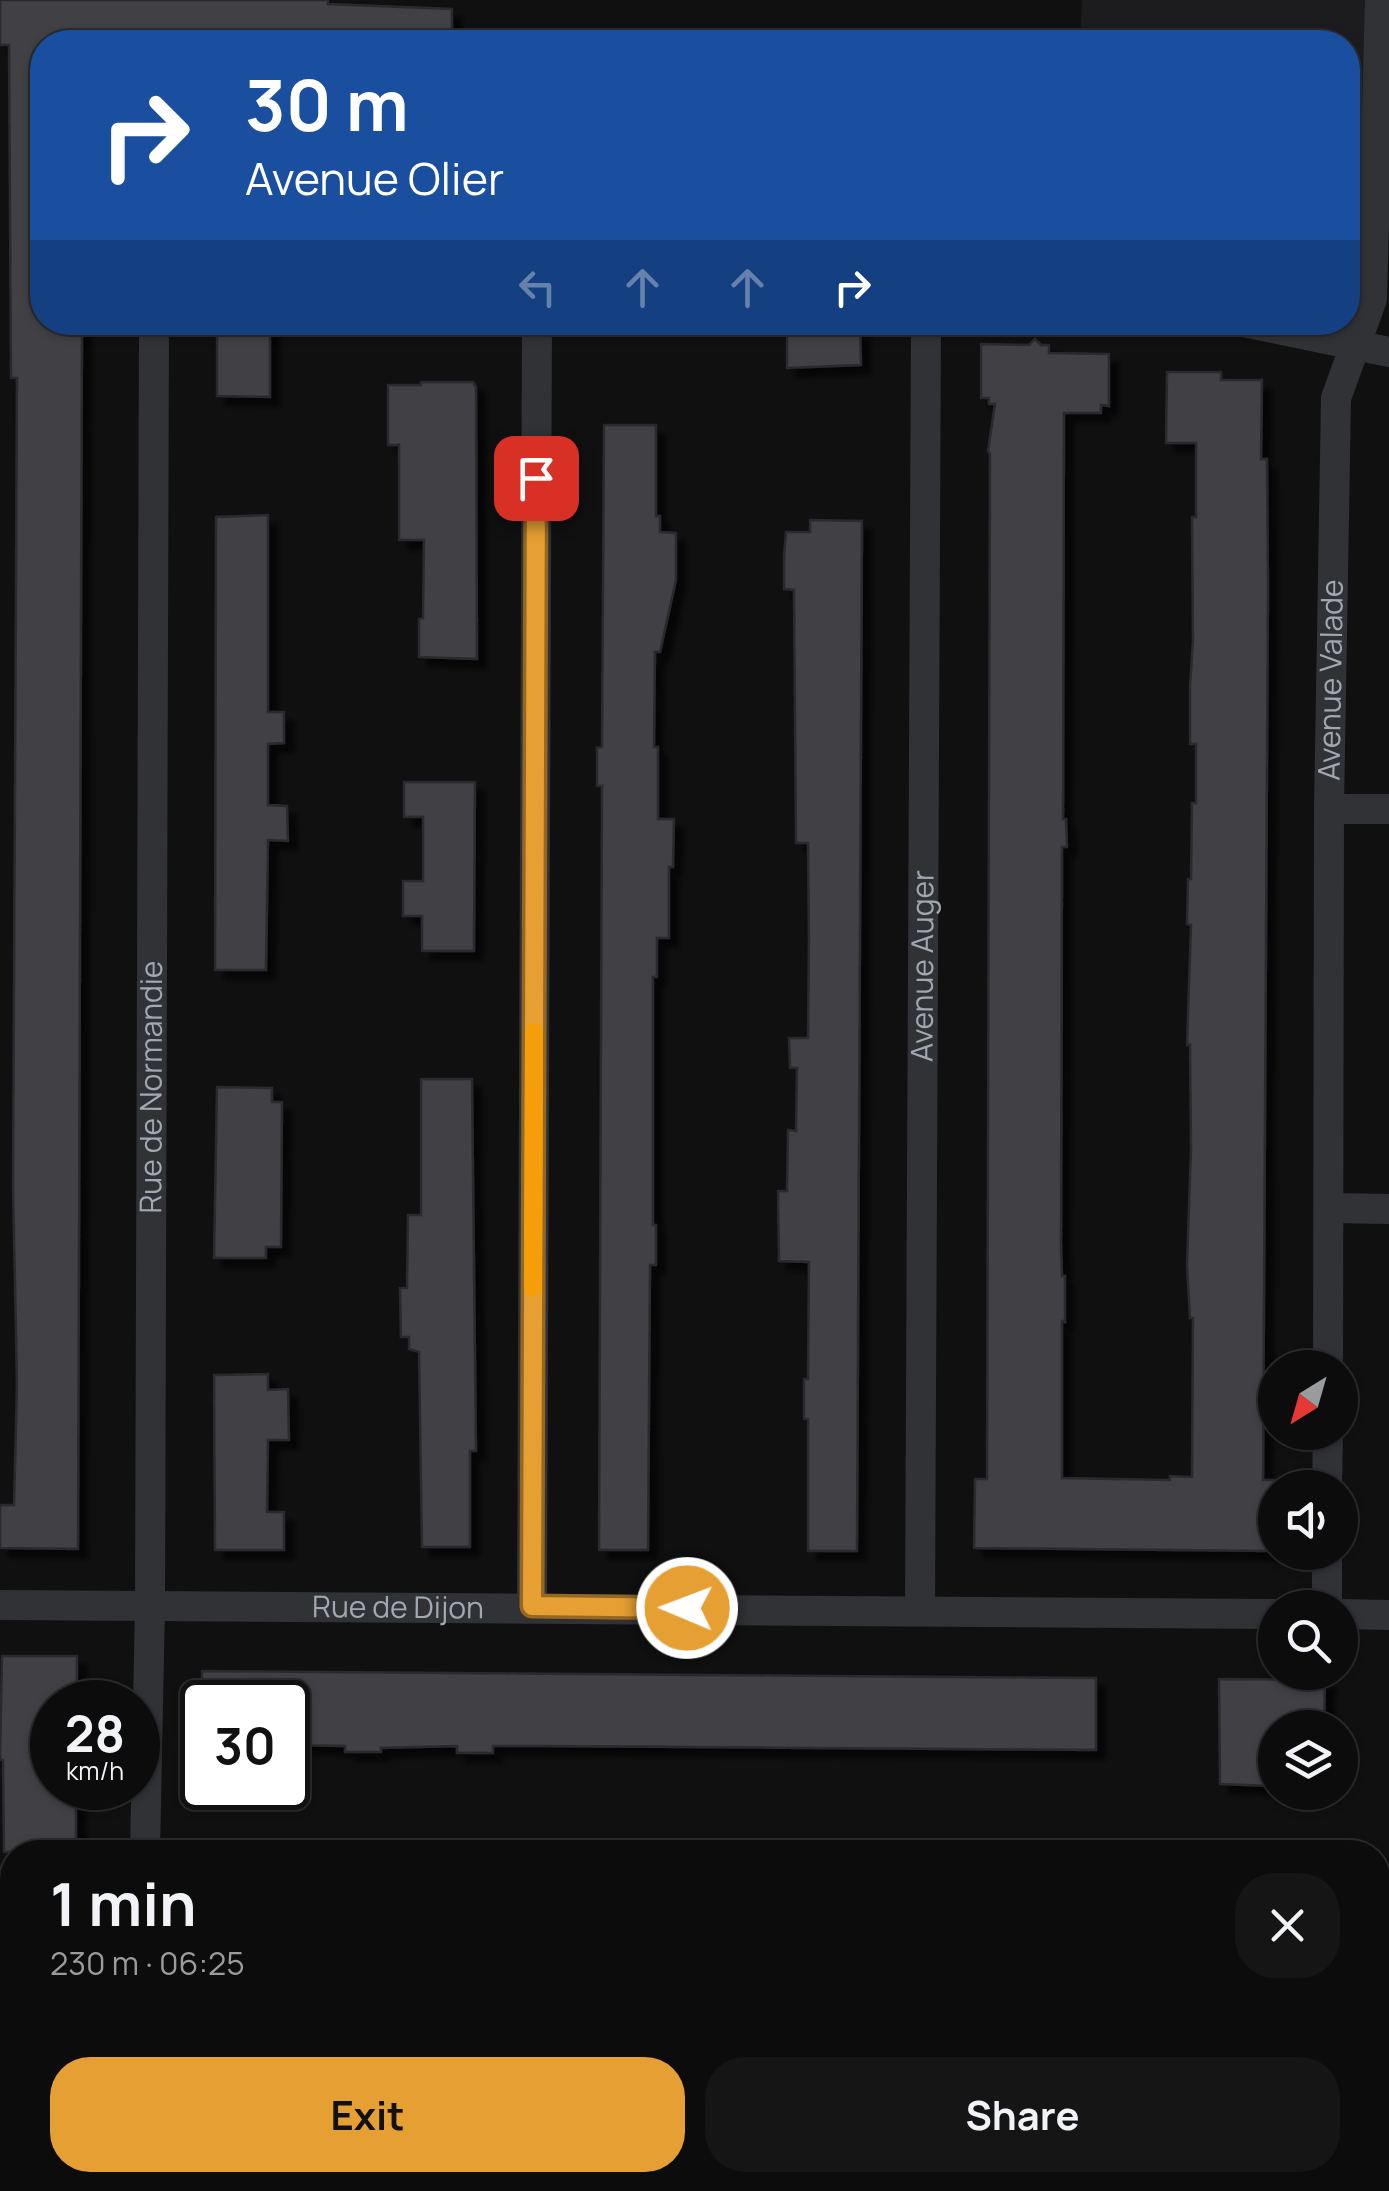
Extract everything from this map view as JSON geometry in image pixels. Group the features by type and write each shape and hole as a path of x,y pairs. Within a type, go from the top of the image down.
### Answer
{"street":[{"name":"Avenue Valade","path":"1360,329 1372,298 1380,0"},
{"name":"Rue de Normandie","path":"145,1840 150,1606 154,335"},
{"path":"532,1606 537,335"},
{"name":"Avenue Auger","path":"920,1611 926,335"},
{"path":"1309,335 1389,352"},
{"name":"Avenue Valade","path":"1328,1350 1329,809 1336,398 1358,335"},
{"path":"1329,809 1389,809"},
{"path":"1329,1208 1389,1209"},
{"name":"Rue de Dijon","path":"0,1605 1258,1614"},
{"path":"1358,1614 1389,1615"}],"shaded area":[{"path":"1082,0 1389,0 1389,153 1360,148 1360,30 1081,30"}],"building":[{"path":"0,0 328,0 328,4 452,9 452,30 30,30 30,335 82,335 78,1549 0,1548 0,1505 14,1505 17,1384 13,1186 17,378 11,378 9,45 0,45"},
{"path":"217,335 270,335 270,397 217,396"},
{"path":"787,335 860,335 861,365 787,368"},
{"path":"1035,339 1041,345 1049,345 1049,353 1109,354 1109,406 1101,405 1101,413 1064,413 1063,819 1067,847 1062,847 1062,1478 1192,1477 1193,1318 1187,1265 1191,925 1187,924 1192,803 1196,803 1196,744 1190,744 1190,687 1196,443 1166,443 1167,372 1221,372 1221,380 1262,380 1261,459 1267,459 1268,586 1264,1350 1258,1350 1258,1450 1263,1450 1263,1470 1258,1470 1258,1551 974,1548 975,1479 987,1479 988,451 995,404 989,404 989,398 981,398 981,344 1029,345"},
{"path":"473,382 476,387 477,659 419,657 424,540 399,540 399,445 388,445 388,385"},
{"path":"604,425 656,425 656,516 660,516 660,532 676,533 676,580 660,652 655,652 658,819 674,819 669,938 657,938 657,977 653,977 656,1265 650,1265 648,1550 599,1550 602,786 597,786 597,748 602,747"},
{"path":"268,515 268,712 284,712 284,743 268,744 268,805 287,806 288,841 268,840 266,970 215,970 216,517"},
{"path":"810,520 862,521 857,1551 808,1551 808,1419 804,1419 804,1379 808,1379 809,1262 779,1261 778,1191 787,1191 788,1130 796,1131 797,1068 790,1068 789,1038 808,1038 809,939 808,843 796,843 794,590 784,589 784,556 786,532 810,532"},
{"path":"404,782 475,782 474,951 422,951 422,916 403,916 403,881 423,881 423,817 404,817"},
{"path":"421,1079 472,1079 476,1451 470,1451 470,1547 422,1547 419,1352 409,1349 409,1337 401,1337 400,1288 407,1288 408,1215 421,1215"},
{"path":"217,1087 272,1088 272,1102 282,1102 281,1247 266,1247 266,1258 214,1258"},
{"path":"268,1374 268,1390 288,1389 289,1440 268,1440 267,1512 284,1512 284,1550 215,1550 214,1375"},
{"path":"2,1656 77,1656 77,1680 30,1680 30,1810 76,1810 76,1840 4,1840"},
{"path":"202,1671 1096,1678 1096,1750 493,1746 493,1753 457,1753 457,1746 345,1752 345,1746 310,1745 310,1680 202,1680"},
{"path":"1219,1679 1258,1679 1258,1690 1325,1690 1324,1710 1258,1710 1258,1785 1220,1784"}],"slow traffic":[{"path":"533,1288 534,1032"}],"route":[{"path":"536,478 532,1606 687,1608"}]}
